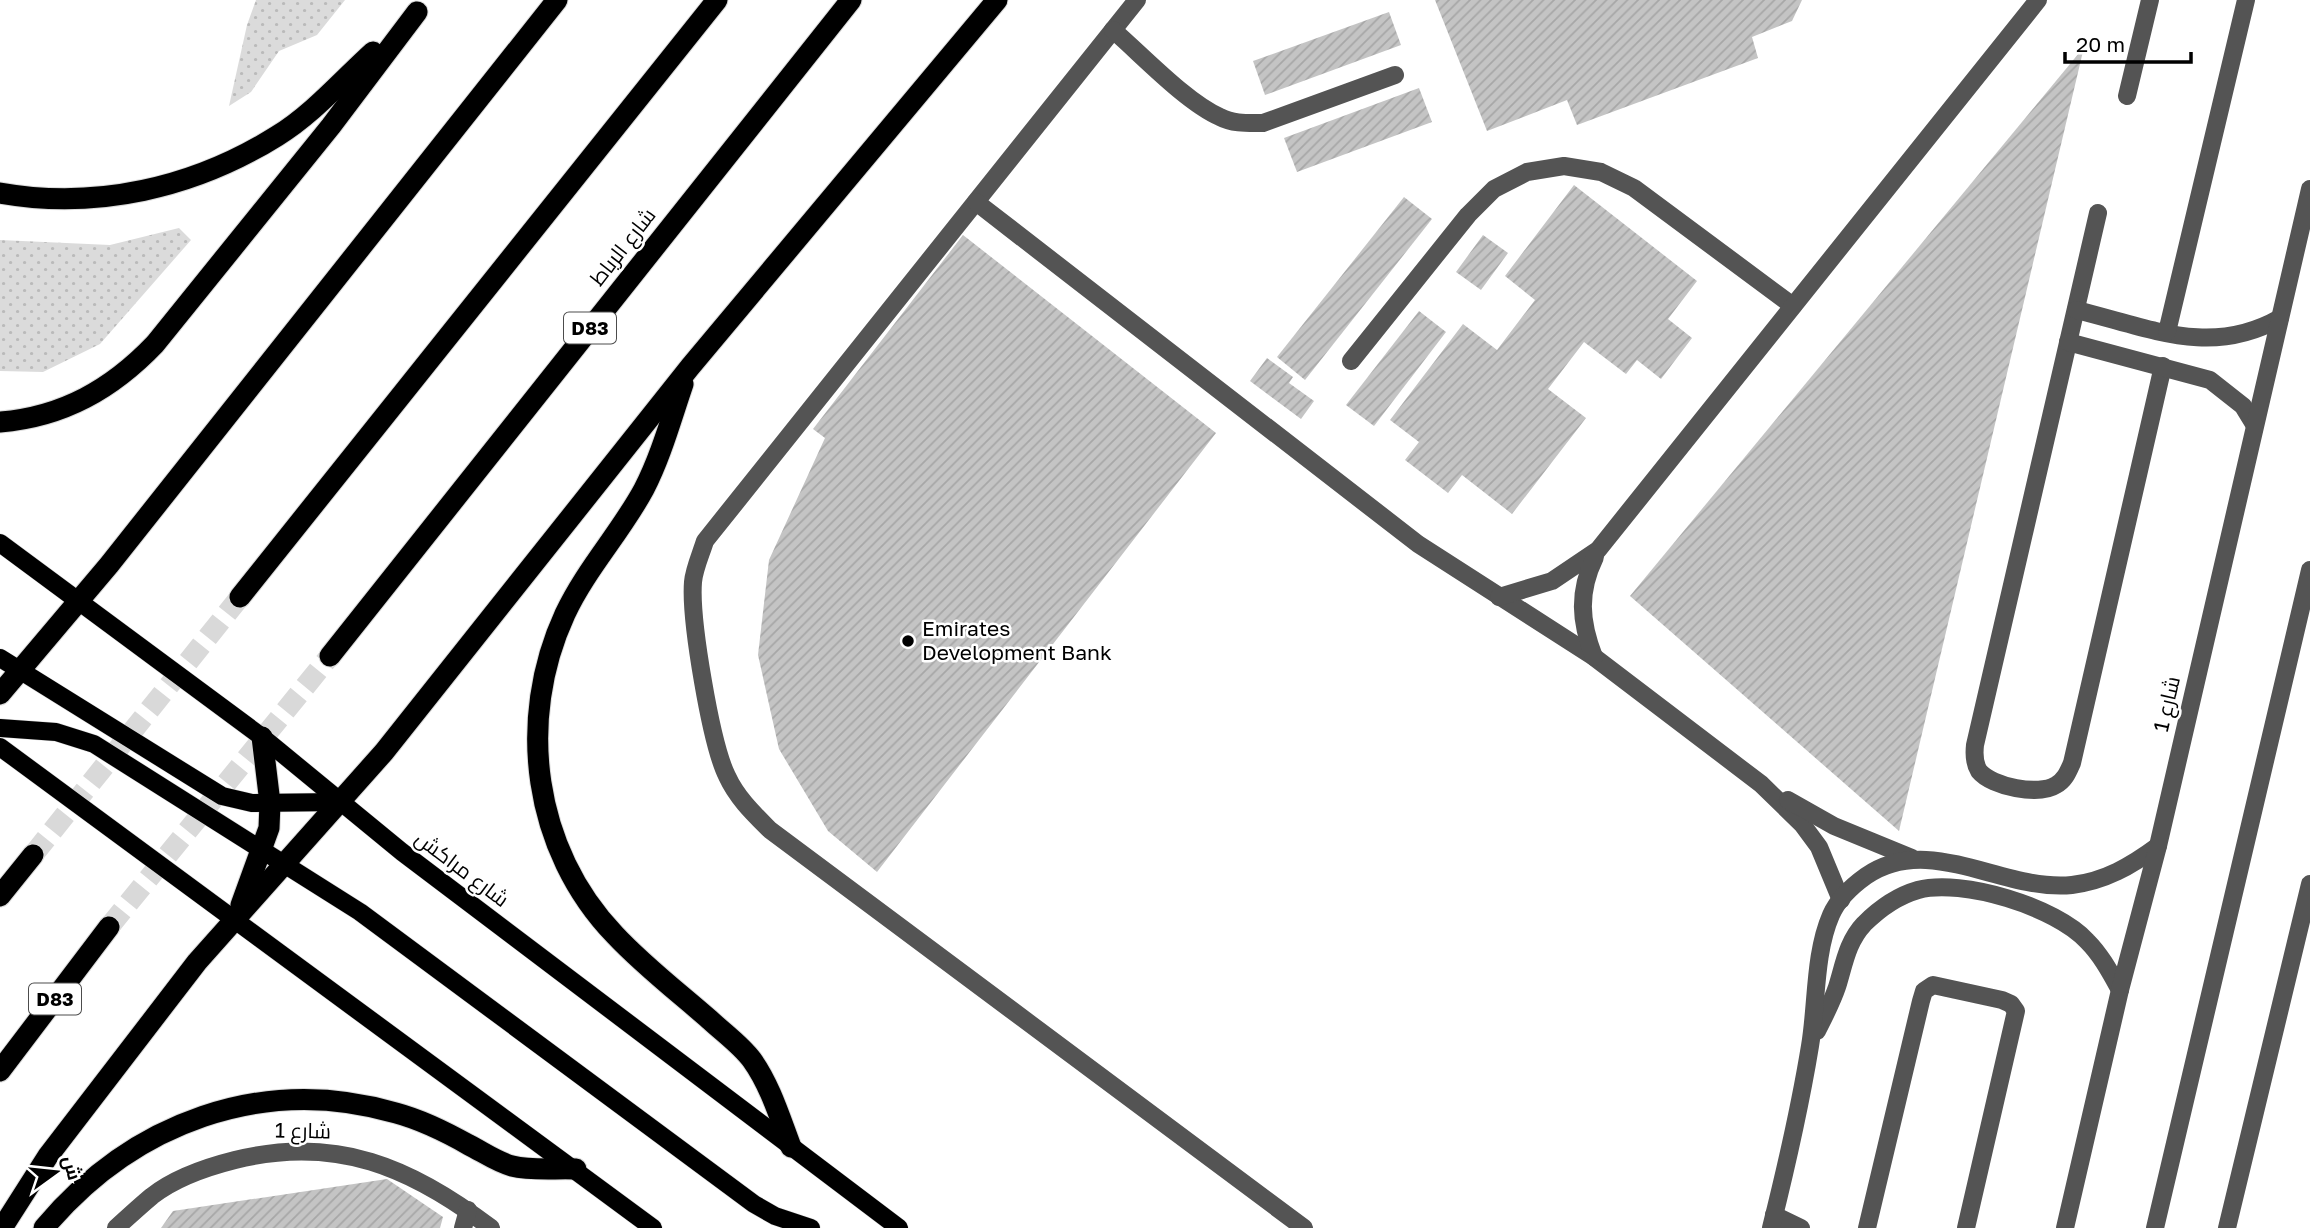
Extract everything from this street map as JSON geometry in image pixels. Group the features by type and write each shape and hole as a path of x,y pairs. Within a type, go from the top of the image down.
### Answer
{"highway":[{"path":"0,694 77,603 557,0"},
{"path":"240,597 718,0"},
{"name":"شارع الرباط","path":"330,656 851,0"},
{"path":"2,1228 48,1156 197,962 384,752 690,367 997,0"},
{"path":"0,193 29,198 94,199 159,188 221,167 278,135 334,90 423,6"},
{"path":"0,422 38,417 71,407 131,370 323,136 423,6"},
{"path":"690,367 645,487 586,576 565,613 549,652 540,694 537,737 540,779 548,818 561,855 580,890 602,922 629,950 751,1058 763,1079 791,1147"},
{"path":"235,920 269,828 270,803 262,737"},
{"path":"0,896 33,855"},
{"name":"D83","path":"0,1071 109,927"},
{"path":"44,1228 67,1200 100,1170 136,1146 176,1125 207,1114 261,1102 306,1100 352,1103 397,1113 440,1129 510,1165 576,1169"}],"main road":[{"name":"شارع مراكش","path":"0,543 77,603 262,737 339,802 899,1228"},
{"path":"0,658 208,790 237,801 339,802"},
{"path":"0,728 56,732 94,744 360,912 754,1204 775,1216 811,1228"},
{"path":"0,747 653,1228"}],"street":[{"path":"1137,0 705,541 693,582 695,624 715,742 726,776 745,806 770,830 1304,1228"},
{"path":"1594,657 1584,631 1581,603 1586,576 1598,550 2038,0"},
{"path":"2127,96 2150,0"},
{"path":"2167,331 2246,0"},
{"path":"1114,30 1202,107 1221,118 1241,123 1263,122 1395,75"},
{"path":"1351,361 1468,215 1494,189 1527,172 1564,166 1601,172 1634,188 1793,306"},
{"name":"شارع 1","path":"2065,1228 2120,989 2158,846 2310,189"},
{"path":"976,202 1418,544 1594,657 1761,784 1802,824 1819,848 1841,901"},
{"path":"2098,213 1975,745 1974,757 1978,769 1986,778 1997,783 2044,790 2067,776 2163,366"},
{"path":"2076,310 2194,338 2227,338 2260,329 2280,318"},
{"path":"2068,342 2210,380 2243,406 2254,424"},
{"path":"1499,597 1552,582 1598,550"},
{"path":"2155,1228 2310,570"},
{"path":"1761,784 1834,826 1912,858 2038,884 2071,885 2102,878 2131,866 2158,846"},
{"path":"1801,1228 1772,1222 1810,1047 1823,948 1831,915 1851,887 1879,867 1912,858"},
{"path":"2227,1228 2310,884"},
{"path":"1810,1047 1837,988 1845,955 1862,926 1888,904 1919,890 1952,886 2035,906 2062,920 2086,939 2105,963 2120,989"},
{"path":"1867,1228 1921,1001 1924,991 1933,985 2002,1000 2011,1004 2016,1011 1966,1228"},
{"name":"شارع 1","path":"116,1228 154,1195 208,1166 267,1152 318,1150 369,1159 416,1178 468,1210 491,1228"},
{"path":"463,1228 468,1210"}],"shaded area":[{"path":"256,0 345,0 317,35 279,51 251,92 229,106 247,25"},
{"path":"179,228 191,240 100,344 43,372 0,371 0,240 110,245"}],"building":[{"path":"1435,0 1802,0 1792,21 1752,37 1758,58 1577,125 1567,100 1487,131"},
{"path":"1389,12 1401,45 1265,95 1253,61"},
{"path":"2084,47 1899,831 1630,596"},
{"path":"1419,88 1432,122 1297,172 1284,138"},
{"path":"1574,185 1697,281 1668,319 1692,338 1661,379 1637,360 1626,374 1584,342 1548,389 1586,418 1512,514 1462,475 1448,493 1405,460 1419,442 1390,420 1463,324 1497,350 1535,300 1505,276"},
{"path":"1404,197 1432,219 1305,380 1277,357"},
{"path":"963,235 1216,433 877,872 828,831 779,749 758,655 769,560 825,438 813,429"},
{"path":"1483,235 1508,253 1481,290 1456,272"},
{"path":"1419,311 1446,332 1374,426 1346,405"},
{"path":"1267,358 1293,377 1289,383 1314,401 1301,419 1250,381"},
{"path":"387,1179 443,1217 440,1228 161,1228 173,1211"}],"tunnel":[{"path":"33,855 240,597"},
{"path":"109,927 330,656"}],"place":[{"name":"Emirates Development Bank","path":"908,641"}]}
